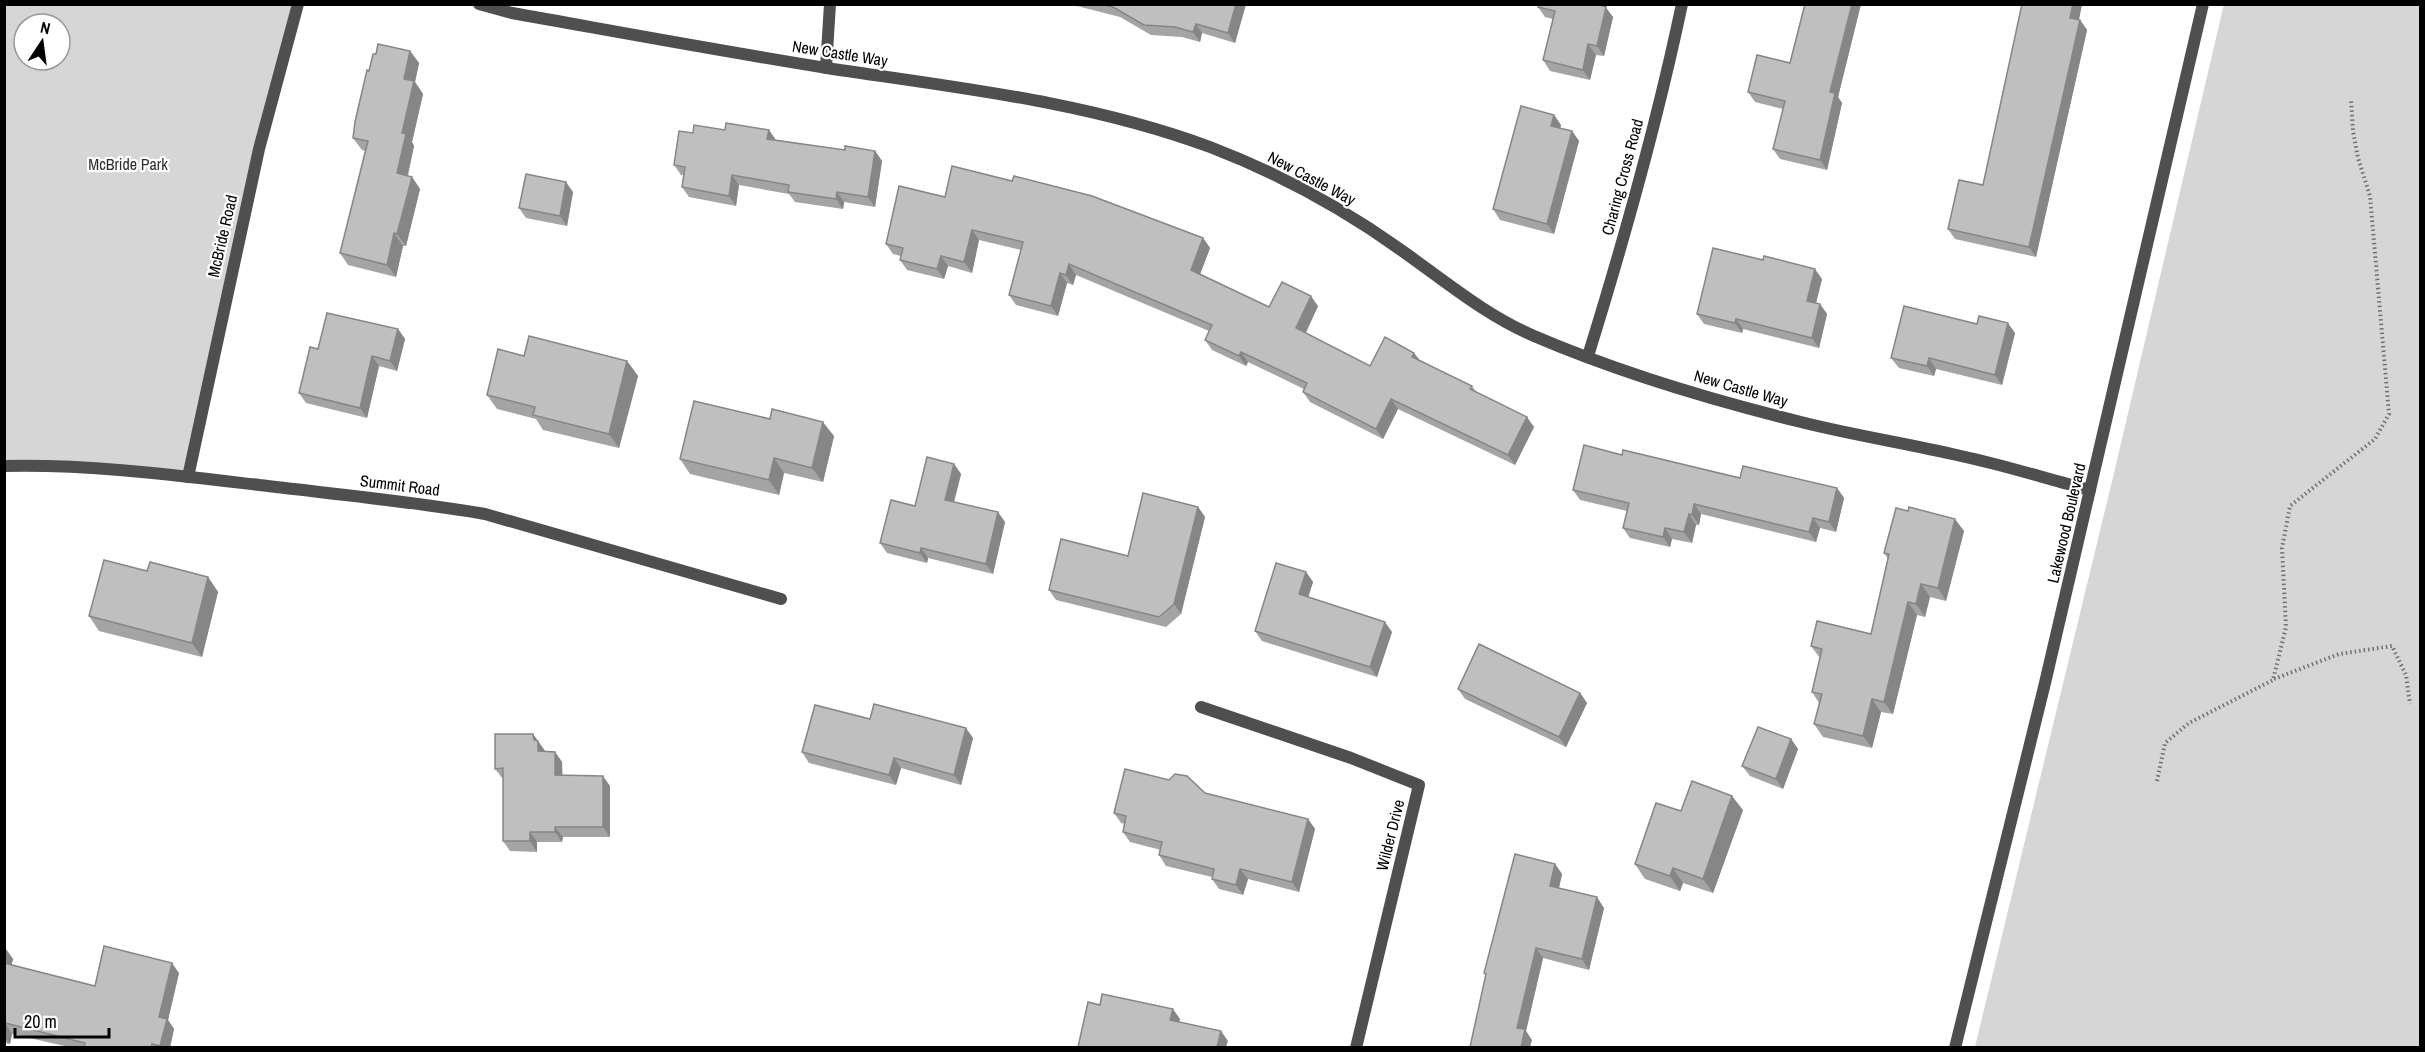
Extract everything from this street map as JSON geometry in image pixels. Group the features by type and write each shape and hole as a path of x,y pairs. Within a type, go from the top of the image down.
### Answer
{"street":[{"name":"McBride Road","path":"188,477 256,160 298,4"},
{"name":"New Castle Way","path":"479,4 512,13 826,68 1005,95 1101,114 1208,147 1263,170 1334,205 1484,311 1533,336 1718,400 1797,422 1962,456 2090,490"},
{"path":"826,68 830,4"},
{"name":"Charing Cross Road","path":"1588,356 1614,271 1671,57 1682,4"},
{"name":"Lakewood Boulevard","path":"1955,1047 2090,490 2203,4"},
{"name":"Summit Road","path":"4,466 52,465 188,477 440,506 485,514 781,599"},
{"name":"Wilder Drive","path":"1202,707 1351,758 1419,785 1356,1047"}],"path":[{"path":"2274,680 2286,627 2282,548 2290,506 2375,439 2389,414 2372,206 2358,158 2351,99"},
{"path":"2157,781 2165,743 2189,723 2274,680 2338,654 2392,646 2406,675 2410,704"}],"green space":[{"path":"2224,4 2420,5 2420,1047 1975,1047 2114,473"},
{"name":"McBride Park","path":"4,5 298,5 188,477 5,466"}],"building":[{"path":"1102,4 1236,4 1228,33 1196,24 1193,32 1175,27 1144,25 1113,7"},
{"path":"1539,4 1598,4 1606,7 1597,46 1588,44 1583,70 1543,60 1555,11 1538,7"},
{"path":"1805,4 1852,4 1830,92 1835,93 1820,160 1773,149 1785,101 1748,92 1757,55 1790,63"},
{"path":"2022,4 2073,4 2070,18 2080,20 2029,247 1948,229 1959,180 1983,185"},
{"path":"378,44 410,51 404,79 414,81 402,133 406,134 397,173 412,177 397,234 394,233 387,265 340,253 368,141 353,138 355,122 367,70 369,71"},
{"path":"1521,106 1554,115 1551,126 1572,131 1547,224 1493,209"},
{"path":"726,123 769,130 767,139 845,150 845,146 875,151 868,197 837,192 836,199 788,192 789,185 732,175 729,196 682,187 685,167 674,165 679,131 693,133 694,125 725,130"},
{"path":"952,166 1012,181 1014,176 1092,196 1203,238 1191,270 1269,307 1282,282 1311,296 1296,328 1370,366 1385,337 1414,353 1412,357 1472,386 1470,389 1527,417 1508,455 1391,399 1376,429 1303,392 1307,383 1241,352 1239,356 1205,340 1212,325 1069,264 1066,275 1060,273 1051,306 1009,295 1023,242 972,230 964,262 941,256 937,269 900,260 903,248 886,244 899,186 945,197"},
{"path":"526,174 566,182 560,216 519,208"},
{"path":"1713,248 1763,260 1764,256 1815,269 1807,301 1820,304 1812,338 1736,319 1735,323 1697,314"},
{"path":"1904,306 1977,324 1979,316 2008,323 1995,375 1929,358 1927,366 1891,358"},
{"path":"327,313 398,329 390,361 372,356 360,408 299,393 310,347 318,349"},
{"path":"529,336 627,361 609,434 533,415 535,407 487,395 498,349 524,356"},
{"path":"694,401 770,419 772,409 823,422 812,468 774,458 769,480 680,459"},
{"path":"1584,445 1622,455 1623,450 1740,478 1743,466 1837,488 1829,522 1813,518 1809,532 1694,504 1692,515 1689,514 1684,532 1665,528 1663,537 1623,528 1629,503 1573,490"},
{"path":"927,457 954,464 945,500 998,512 986,564 921,548 920,553 880,543 891,500 915,506"},
{"path":"1143,493 1198,507 1174,604 1159,617 1049,590 1061,539 1128,556"},
{"path":"1909,507 1955,519 1938,588 1921,584 1916,604 1908,602 1884,702 1872,699 1863,736 1814,724 1822,694 1812,692 1822,649 1811,646 1817,621 1871,634 1889,554 1884,553 1896,508 1908,511"},
{"path":"104,560 147,571 150,562 208,577 192,643 89,616"},
{"path":"1276,563 1306,572 1299,594 1385,622 1370,667 1255,631"},
{"path":"1479,644 1580,693 1559,737 1458,689"},
{"path":"874,704 966,728 954,775 894,758 889,775 802,752 815,705 870,719"},
{"path":"1758,727 1791,739 1776,779 1742,766"},
{"path":"495,734 533,734 534,740 538,741 538,751 555,752 555,775 603,776 603,827 555,827 555,832 530,832 530,841 503,841 503,768 495,769"},
{"path":"1125,769 1169,780 1175,774 1187,776 1205,793 1308,819 1292,882 1240,869 1236,885 1212,879 1214,869 1159,855 1162,842 1123,832 1126,816 1114,813"},
{"path":"1692,781 1732,796 1703,879 1673,868 1670,876 1635,864 1656,803 1681,811"},
{"path":"1515,854 1555,864 1550,886 1597,897 1582,959 1536,948 1517,1028 1525,1029 1521,1047 1470,1047 1486,974 1484,973"},
{"path":"104,946 172,963 159,1017 167,1019 160,1046 152,1044 151,1047 84,1047 85,1043 5,1023 4,1027 4,963 95,986"},
{"path":"1102,994 1173,1009 1170,1020 1221,1031 1217,1047 1078,1047 1088,1002 1100,1005"}]}
